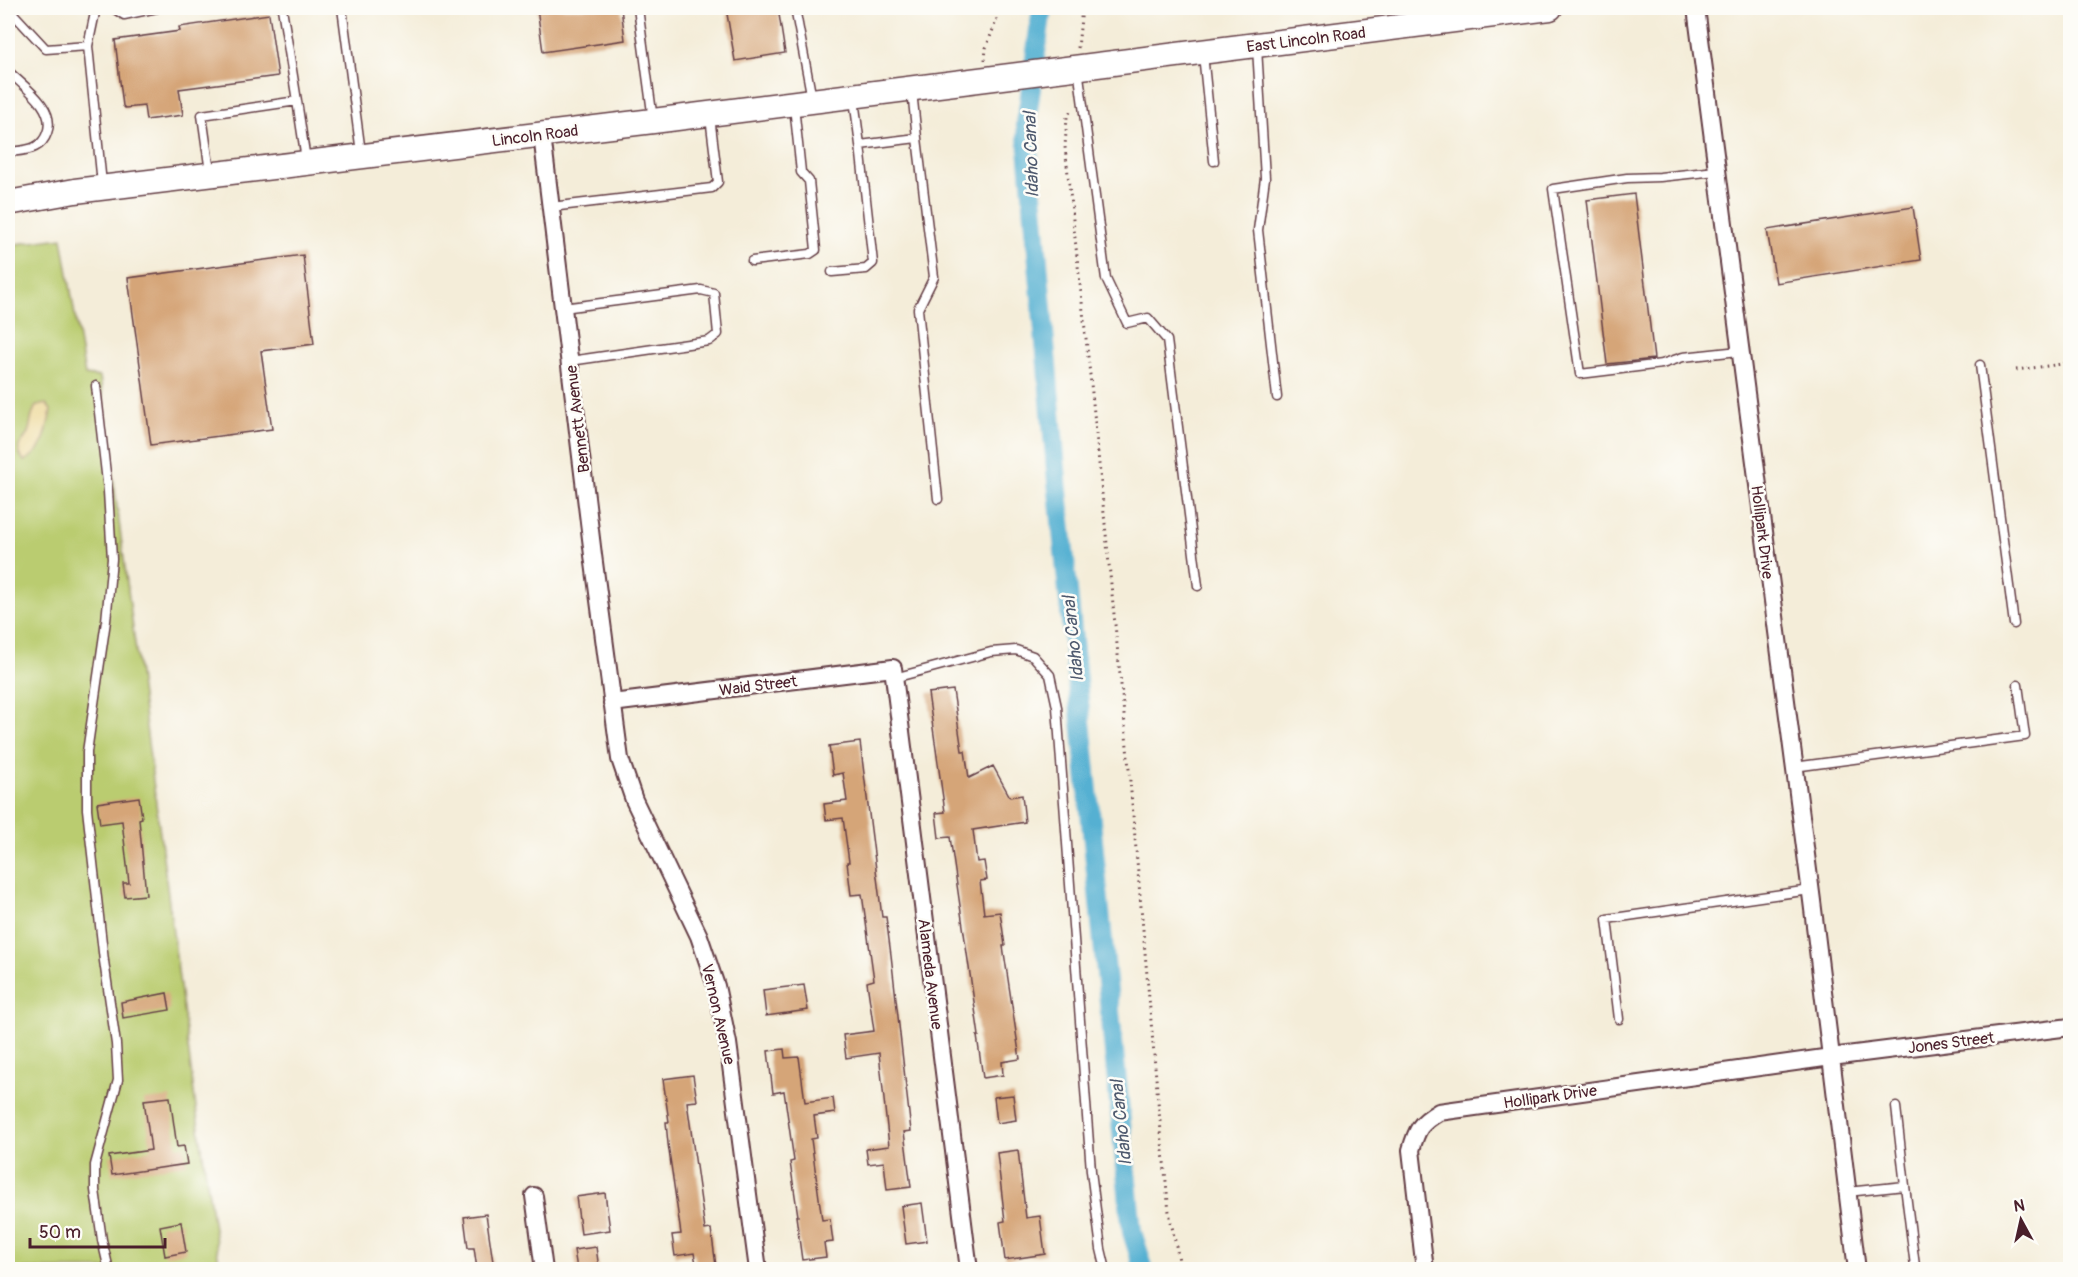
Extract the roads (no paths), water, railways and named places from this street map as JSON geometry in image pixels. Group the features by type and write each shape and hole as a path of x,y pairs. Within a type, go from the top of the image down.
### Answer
{"main road":[{"name":"East Lincoln Road","path":"1070,69 1550,8"},
{"name":"Lincoln Road","path":"8,203 102,188 1070,69"}],"street":[{"name":"Hollipark Drive","path":"1696,8 1857,1269"},
{"name":"Bennett Avenue","path":"542,135 612,703"},
{"name":"Waid Street","path":"612,703 893,668 894,678"},
{"name":"Alameda Avenue","path":"894,678 969,1269"},
{"name":"Vernon Avenue","path":"612,703 621,759 634,800 699,936 716,986 728,1043 758,1269"},
{"name":"Jones Street","path":"1831,1057 2070,1027"},
{"name":"Hollipark Drive","path":"1425,1269 1410,1150 1416,1132 1424,1120 1439,1112 1831,1057"},
{"path":"534,1197 544,1269"}],"lane":[{"path":"8,8 46,49 88,46"},
{"path":"96,8 88,46 102,188"},
{"path":"113,8 124,15 157,8"},
{"path":"282,8 306,164"},
{"path":"342,8 362,157"},
{"path":"638,8 653,121"},
{"path":"752,261 810,254 816,250 809,181 801,172 803,102 795,8"},
{"path":"1257,45 1265,178 1258,230 1277,397"},
{"path":"1203,51 1214,161"},
{"path":"1070,69 1082,104 1106,279 1127,323 1148,318 1167,340 1198,586"},
{"path":"8,71 46,109 49,129 45,138 32,148 8,152"},
{"path":"912,88 934,277 918,309 938,499"},
{"path":"832,272 866,269 873,264 853,96"},
{"path":"210,175 202,116 297,101"},
{"path":"551,207 712,188 718,182 709,113"},
{"path":"860,145 917,138"},
{"path":"1716,171 1627,178 1553,189 1580,374 1662,364 1683,357 1739,351"},
{"path":"563,308 701,290 714,293 718,334 709,341 570,361"},
{"path":"1980,365 2014,624"},
{"path":"96,386 108,492 112,559 106,621 87,752 87,808 116,1044 118,1080 95,1165 96,1200 109,1269"},
{"path":"894,678 991,652 1016,650 1033,656 1050,675 1057,707 1091,1171 1101,1249 1106,1269"},
{"path":"1794,767 2025,736 2018,685"},
{"path":"1619,1019 1607,919 1810,890"},
{"path":"1896,1107 1915,1266"},
{"path":"1847,1192 1905,1186"}],"waterway":[{"name":"Idaho Canal","path":"1042,8 1026,124 1057,481 1132,1232 1144,1270"}]}
